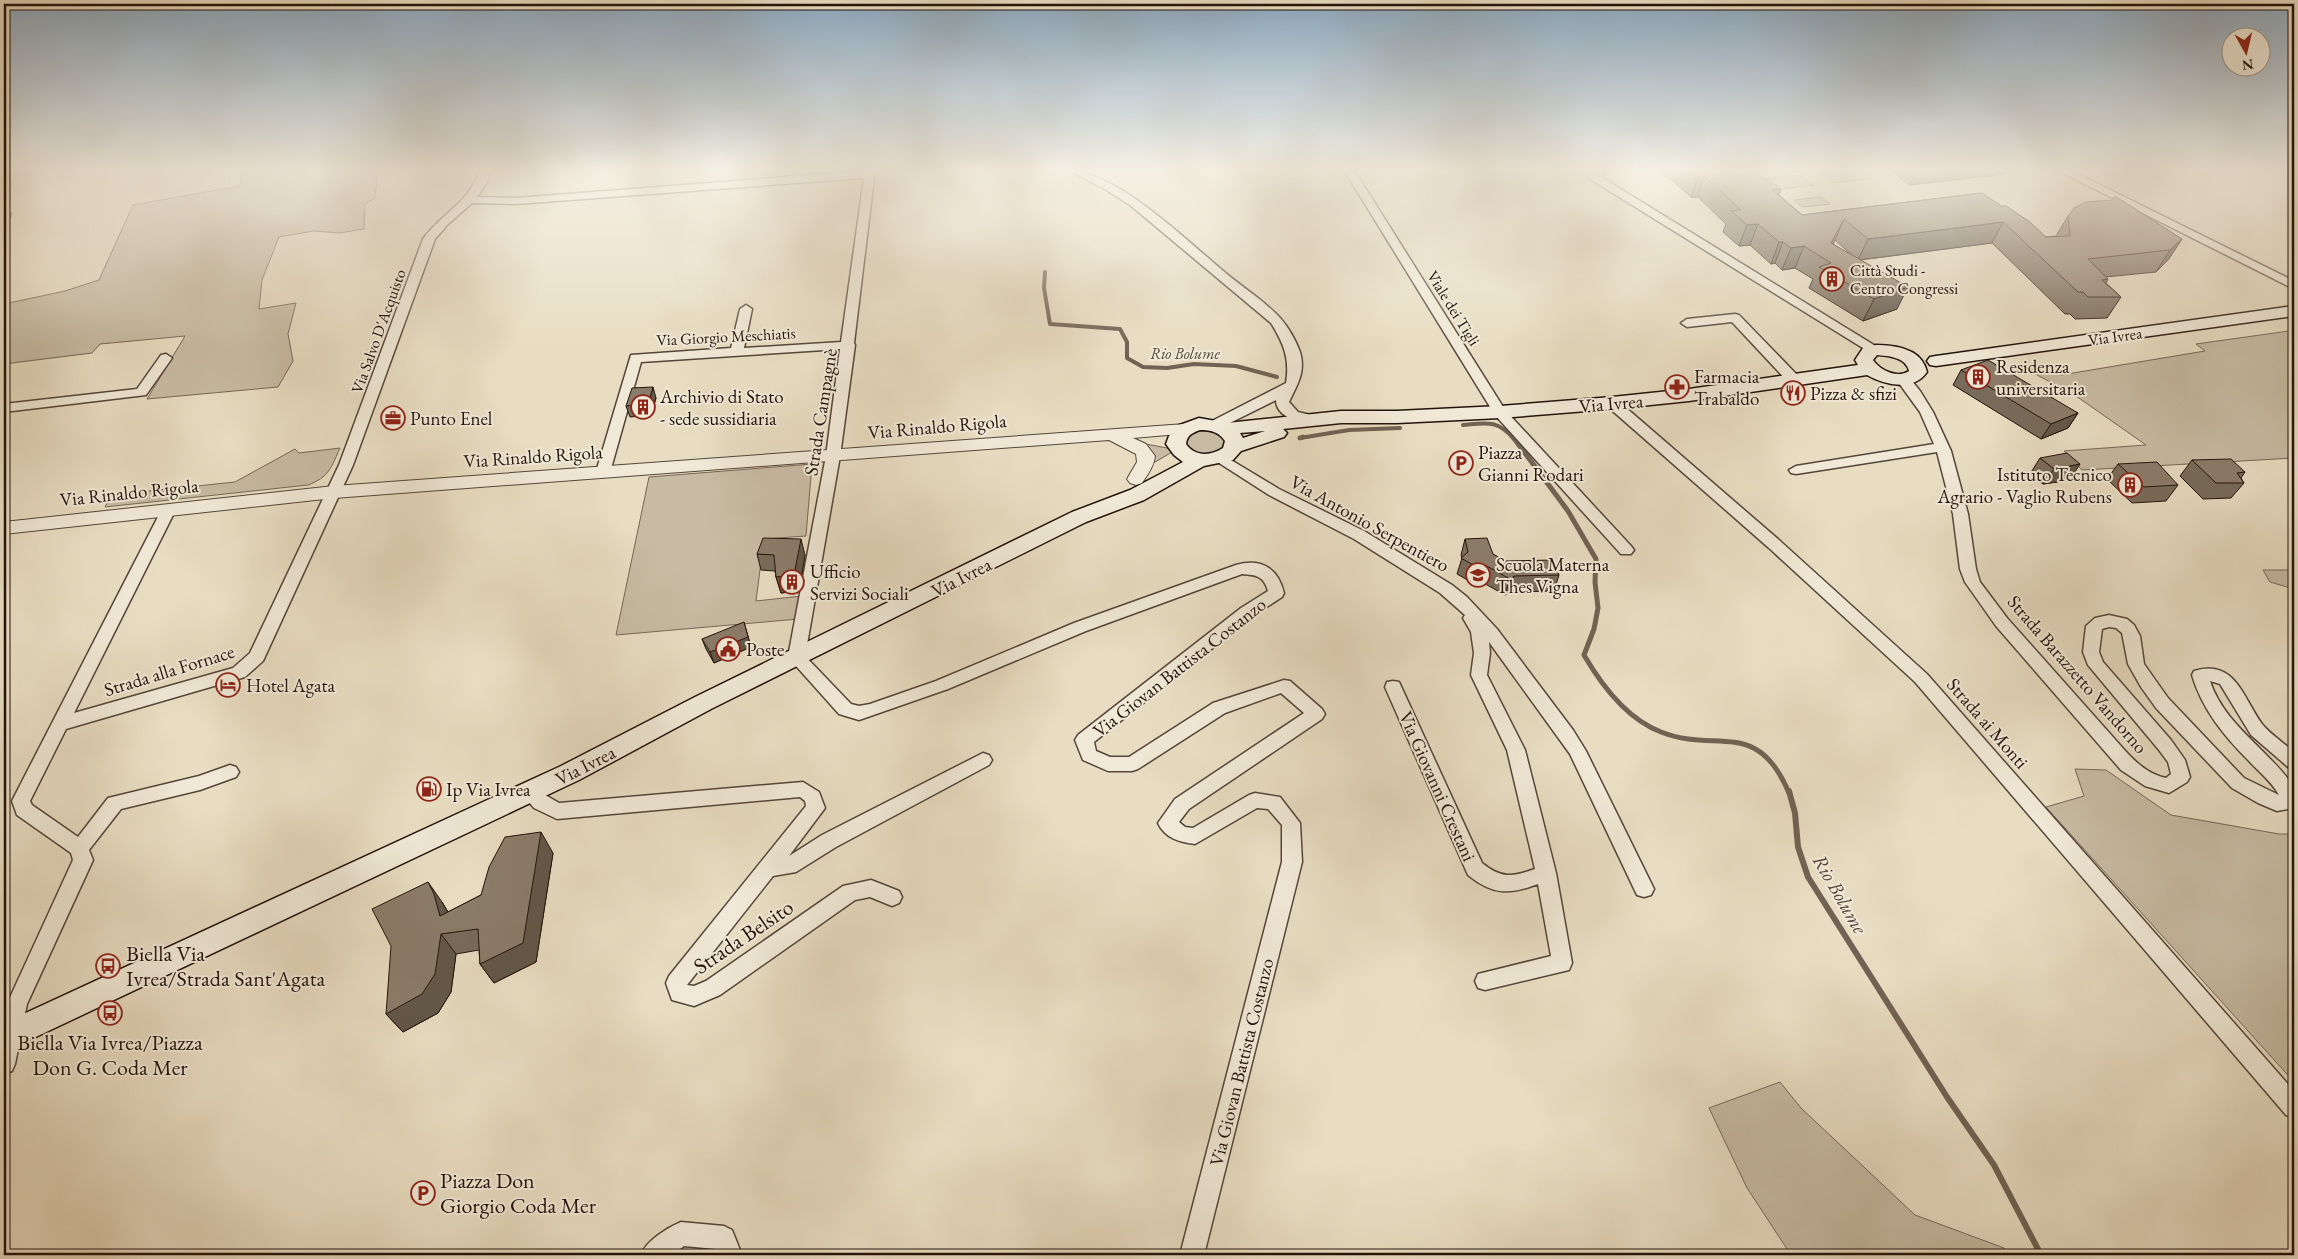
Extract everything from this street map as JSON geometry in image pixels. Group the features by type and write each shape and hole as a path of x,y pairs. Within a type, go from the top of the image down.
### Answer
{"main road":[{"name":"Via Ivrea","path":"1927,362 2294,311"},
{"path":"1876,350 1902,354 1927,362 1918,368 1916,376 1903,379 1885,376 1870,369 1864,360 1865,355 1876,350"},
{"name":"Via Ivrea","path":"1079,517 1136,479 1181,442 1199,424 1221,427 1341,417 1397,417 1500,412 1612,403 1689,395 1870,369"},
{"name":"Via Ivrea","path":"7,1037 530,793 796,657 1079,517 1137,495 1200,460 1228,453 1285,431 1397,417"},
{"path":"1221,427 1232,435 1236,441 1228,453"},
{"path":"1181,442 1200,460"}],"street":[{"name":"Via Salvo D'Acquisto","path":"334,492 346,465 429,239 437,229"},
{"name":"Strada Campagnè","path":"796,657 833,456 849,345 861,229"},
{"path":"1164,229 1276,321 1292,347 1296,364 1292,385 1289,387 1282,402 1284,409 1292,416 1310,419"},
{"name":"Viale dei Tigli","path":"1386,229 1500,412"},
{"path":"1678,229 1876,350"},
{"path":"2181,229 2294,285"},
{"path":"737,352 746,309"},
{"path":"1688,323 1735,318 1796,380"},
{"name":"Via Giorgio Meschiatis","path":"603,472 636,358 849,345"},
{"path":"4,408 140,392 166,358"},
{"name":"Strada Barazzetto Vandorno","path":"1903,379 1912,388 1928,415 1955,491 1965,535 1969,575 1998,618 2127,765 2139,774 2159,784 2169,786 2180,777 2176,760 2165,745 2096,665 2091,652 2092,643 2094,626 2101,622 2121,623 2128,629 2132,636 2136,664 2147,683 2162,703 2238,783 2277,803 2286,803 2290,799 2287,790 2252,753 2216,709 2200,675 2215,675 2226,680 2257,730 2294,762"},
{"path":"1221,427 1237,412 1281,393 1289,387"},
{"name":"Strada ai Monti","path":"1612,403 1774,544 1921,678 1983,746 2031,806 2162,953 2294,1107"},
{"path":"1500,412 1626,550"},
{"name":"Via Rinaldo Rigola","path":"1067,436 1181,442"},
{"name":"Via Rinaldo Rigola","path":"4,528 334,492 833,456 1067,436 1181,442"},
{"path":"1116,438 1141,446 1146,453 1146,464 1136,479"},
{"path":"1796,470 1940,447"},
{"name":"Via Antonio Serpentiero","path":"1228,453 1274,492 1317,512 1359,535 1446,589 1461,601 1491,633 1567,735 1577,751 1644,889"},
{"name":"Strada alla Fornace","path":"59,724 239,673 248,666 257,657 334,492"},
{"name":"Strada alla Fornace","path":"79,848 24,810 21,801 169,509"},
{"name":"Via Giovan Battista Costanzo","path":"796,657 845,709 859,713 942,686 1080,627 1241,569 1262,570 1273,580 1276,593 1247,612 1084,740 1089,755 1108,764 1132,764 1220,708 1284,686 1316,714 1182,804 1168,823 1180,834 1195,836 1255,800 1273,802 1292,823 1292,862 1192,1255"},
{"path":"1461,601 1479,632 1482,653 1479,675 1516,750 1546,872 1562,963 1485,981"},
{"name":"Via Giovanni Crestani","path":"1393,686 1475,869 1488,881 1513,885 1546,872"},
{"name":"Strada Belsito","path":"769,868 789,866 829,841 983,760"},
{"path":"4,1064 7,1037 16,1004 83,860 79,848 89,839 115,803 200,783 230,772"},
{"name":"Strada Belsito","path":"530,793 541,803 557,811 803,789 813,797 816,808 676,983 679,993 694,996 714,988 850,892 871,888 892,897"},
{"path":"654,1255 681,1234 724,1238 730,1255"}],"shaded area":[{"path":"122,229 364,229 339,233 314,231 279,237 262,280 259,309 296,303 288,334 293,361 278,387 147,399 185,336 100,344 92,353 4,364 7,358 4,358 4,304 65,291 99,280"},
{"path":"2289,331 2294,332 2294,458 2082,470 2064,451 2146,445 2076,396 2028,370 2044,367 2061,375 2205,351 2196,344"},
{"path":"1202,429 1216,431 1228,441 1220,453 1200,455 1185,446 1186,437"},
{"path":"1141,443 1172,449 1174,451 1150,465"},
{"path":"340,448 325,475 308,485 105,507 111,495 235,482 295,449 299,453"},
{"path":"812,464 806,536 764,539 756,601 802,596 799,619 616,635 649,477"},
{"path":"2263,570 2294,570 2294,589 2270,582"},
{"path":"2075,769 2106,770 2171,815 2279,834 2294,834 2294,1082 2046,807 2084,796"},
{"path":"1780,1082 1801,1108 1915,1215 2004,1248 2011,1255 1791,1255 1747,1188 1709,1108"}],"building":[{"path":"1764,229 1839,229 1831,243 1908,287 1874,299 1819,267 1831,263 1804,246 1791,248 1783,242 1779,242"},
{"path":"1856,229 1949,229 1868,239"},
{"path":"2010,229 2037,229 2046,237 2070,236 2069,229 2166,229 2182,239 2170,250 2088,259 2108,279 2102,280 2121,297 2088,297 2083,292 2078,292"},
{"path":"1988,360 2078,413 2051,424 1961,370"},
{"path":"653,387 648,405 626,406 632,388"},
{"path":"2067,453 2080,464 2054,469 2040,458"},
{"path":"2231,459 2245,472 2237,473 2244,483 2216,483 2192,460"},
{"path":"2157,462 2178,485 2144,487 2118,464"},
{"path":"763,538 801,539 794,575 776,577 774,555 757,554"},
{"path":"1487,538 1493,554 1505,561 1553,560 1559,575 1514,576 1510,579 1485,565 1480,569 1461,558 1468,552 1465,539"},
{"path":"744,622 748,637 710,652 702,639"},
{"path":"541,832 523,943 480,964 478,929 441,934 435,974 422,994 386,1014 391,946 372,909 428,882 434,894 440,916 481,895 489,867 505,837"}],"waterway":[{"name":"Rio Bolume","path":"1045,272 1044,288 1050,324 1120,329 1127,342 1127,358 1143,367 1167,368 1194,364 1236,366 1277,377"},
{"name":"Rio Bolume","path":"1463,425 1485,423 1496,425 1514,439"},
{"name":"Rio Bolume","path":"1303,437 1300,438 1349,430 1400,428"},
{"name":"Rio Bolume","path":"1513,437 1568,511 1596,559 1595,582 1598,608 1594,629 1584,655 1607,690 1637,719 1661,732 1681,738 1734,742 1749,746 1763,754 1777,769 1789,793"},
{"name":"Rio Bolume","path":"1789,791 1795,813 1798,847 1808,877 1947,1097 1994,1165 2041,1255"}],"place":[{"name":"Città Studi - Centro Congressi","path":"1832,279"},
{"name":"Residenza universitaria","path":"1978,377"},
{"name":"Farmacia Trabaldo","path":"1677,387"},
{"name":"Pizza & sfizi","path":"1793,393"},
{"name":"Archivio di Stato - sede sussidiaria","path":"643,407"},
{"name":"Punto Enel","path":"393,418"},
{"name":"Piazza Gianni Rodari","path":"1461,463"},
{"name":"Istituto Tecnico Agrario - Vaglio Rubens","path":"2130,485"},
{"name":"Scuola Materna Thes Vigna","path":"1478,575"},
{"name":"Ufficio Servizi Sociali","path":"792,582"},
{"name":"Poste","path":"728,649"},
{"name":"Hotel Agata","path":"228,685"},
{"name":"Ip Via Ivrea","path":"429,789"},
{"name":"Biella Via Ivrea/Strada Sant'Agata","path":"108,966"},
{"name":"Biella Via Ivrea/Piazza Don G. Coda Mer","path":"110,1013"},
{"name":"Piazza Don Giorgio Coda Mer","path":"423,1193"}]}
